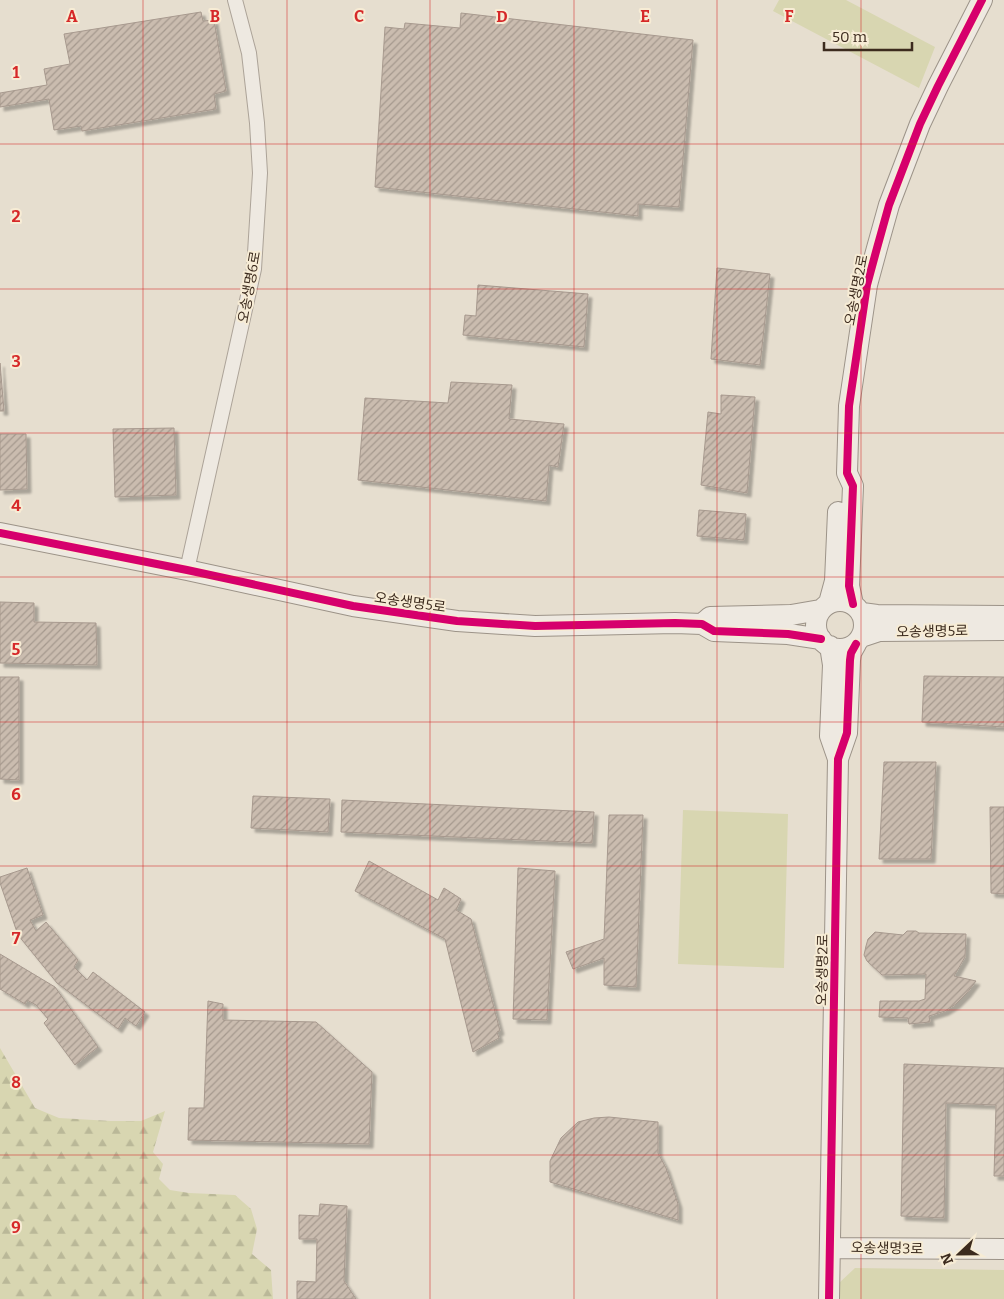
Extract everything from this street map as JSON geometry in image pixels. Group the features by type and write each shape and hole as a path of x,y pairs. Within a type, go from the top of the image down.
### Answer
{"street":[{"name":"오송생명6로","path":"187,570 254,269 260,173 257,122 248,53 235,0"},
{"name":"오송생명2로","path":"857,608 849,586 853,486 847,473 849,406 867,286 889,205 920,124 982,0"},
{"name":"오송생명2로","path":"825,606 835,580 840,484 847,473"},
{"name":"오송생명5로","path":"0,533 187,570 353,606 457,621 535,626 702,624 714,631 788,634 825,643"},
{"path":"842,600 857,608 864,621 864,630 858,640 849,648 841,649 825,643 817,633 816,625 817,617 825,606 833,601 842,600"},
{"name":"오송생명5로","path":"702,624 710,617 791,615 825,606"},
{"name":"오송생명5로","path":"857,608 877,615 1004,616"},
{"name":"오송생명5로","path":"858,640 879,631 1004,630"},
{"name":"오송생명2로","path":"829,1299 838,759 847,733 851,653 858,640"},
{"name":"오송생명2로","path":"825,643 833,664 830,736 838,759"},
{"name":"오송생명3로","path":"830,1248 1004,1250"}],"green space":[{"path":"779,0 846,0 935,47 919,88 773,11"},
{"path":"683,810 788,814 784,968 678,964"},
{"path":"0,1048 35,1108 59,1118 141,1121 165,1111 153,1152 163,1164 159,1179 170,1190 189,1193 235,1195 251,1209 257,1229 252,1254 271,1270 273,1299 0,1299"},
{"path":"855,1268 1004,1270 1004,1299 838,1299 838,1284"}],"building":[{"path":"201,12 203,21 214,20 226,91 214,94 216,109 82,131 81,126 54,130 49,99 0,107 0,93 47,85 44,69 70,64 64,34"},
{"path":"461,13 693,40 679,207 638,204 638,216 375,187 385,27 404,29 405,23 460,28"},
{"path":"717,268 770,274 760,365 711,359"},
{"path":"478,285 588,294 584,347 463,335 465,315 476,316"},
{"path":"0,363 4,411 0,411"},
{"path":"451,382 512,385 509,419 564,424 558,467 549,465 546,501 358,480 365,398 448,403"},
{"path":"721,395 755,397 747,493 701,485 708,412 721,414"},
{"path":"174,428 176,495 115,497 113,429"},
{"path":"0,434 26,434 27,489 0,490"},
{"path":"699,510 746,514 744,540 697,536"},
{"path":"0,602 34,603 34,622 96,623 97,665 0,663"},
{"path":"924,676 1004,677 1004,727 922,722"},
{"path":"0,677 19,677 19,780 0,779"},
{"path":"884,762 936,762 931,859 879,859"},
{"path":"253,796 330,799 328,832 251,828"},
{"path":"342,800 594,812 592,843 341,832"},
{"path":"990,807 1004,807 1004,894 991,893"},
{"path":"609,815 643,815 636,987 604,985 604,958 573,969 566,952 604,939"},
{"path":"369,861 438,900 444,888 461,899 456,910 471,919 500,1031 497,1032 499,1038 473,1052 445,939 355,891"},
{"path":"27,868 43,915 30,920 36,931 46,922 78,960 74,967 87,980 93,972 145,1012 136,1026 125,1018 118,1029 57,983 18,935 0,883 0,877"},
{"path":"518,868 555,871 547,1020 513,1019"},
{"path":"907,931 966,934 965,957 954,976 976,981 956,1004 945,1011 929,1016 930,1022 909,1024 908,1018 879,1017 880,1001 919,1001 925,999 926,974 882,975 867,961 864,955 868,939 875,932 903,935"},
{"path":"0,954 55,987 98,1047 75,1065 44,1023 48,1019 36,1005 27,1000 25,1004 0,989"},
{"path":"208,1001 223,1004 223,1020 316,1022 372,1072 369,1144 188,1140 189,1108 204,1108"},
{"path":"904,1064 1004,1068 1004,1176 994,1176 996,1105 946,1103 944,1218 901,1216"},
{"path":"609,1117 658,1122 658,1153 666,1168 678,1204 678,1220 550,1182 550,1161 561,1138 578,1122"},
{"path":"320,1204 347,1206 344,1281 356,1299 297,1299 297,1281 316,1282 317,1239 299,1239 299,1215 319,1216"}],"cycle path":[{"path":"853,604 849,586 853,486 847,473 849,406 867,285 889,205 920,124 982,0"},
{"path":"0,533 187,570 353,606 457,621 535,626 702,624 714,631 788,634 821,639"},
{"path":"829,1299 838,759 847,733 850,660 851,653 856,644"}]}
